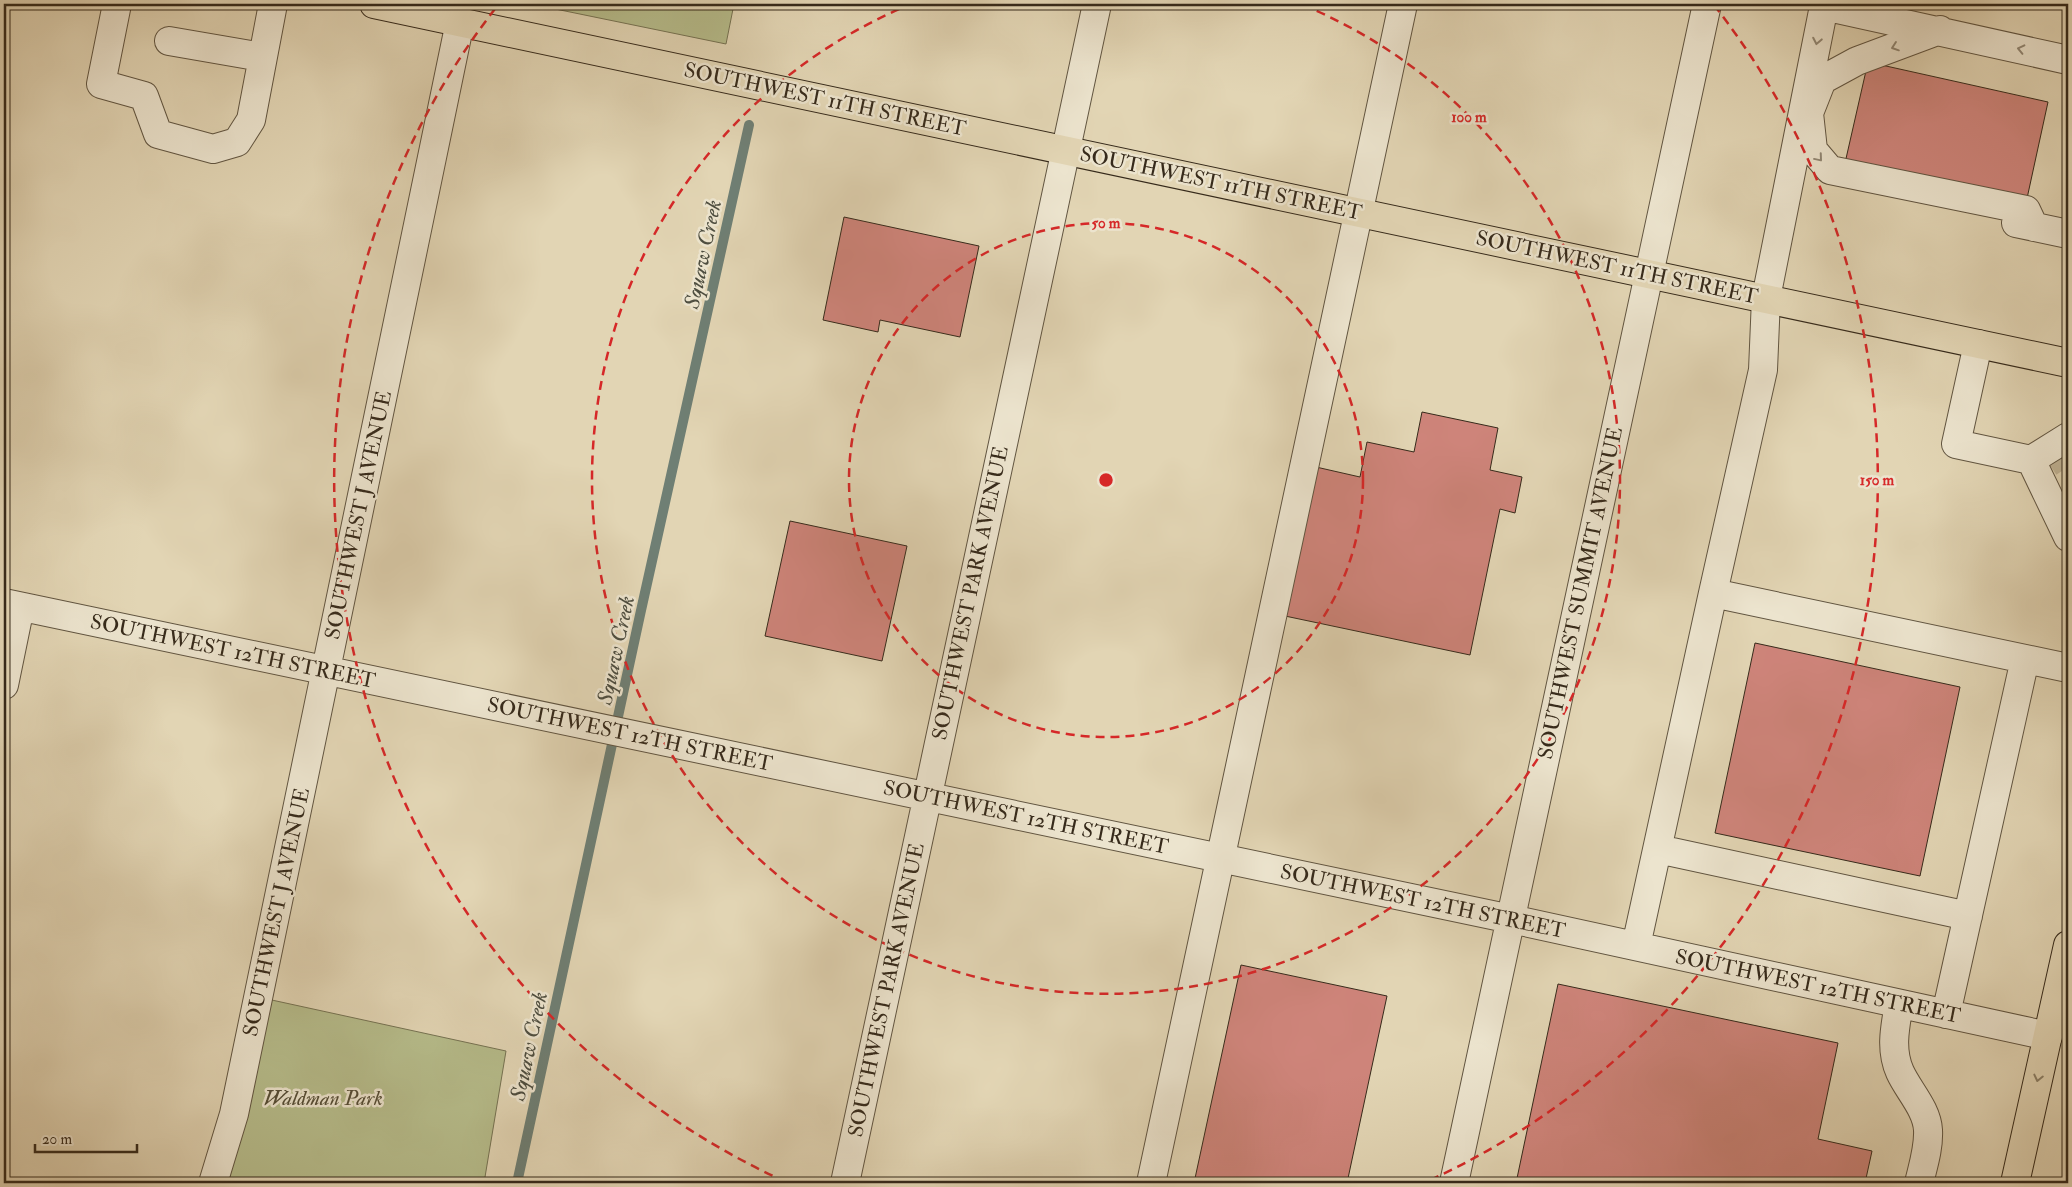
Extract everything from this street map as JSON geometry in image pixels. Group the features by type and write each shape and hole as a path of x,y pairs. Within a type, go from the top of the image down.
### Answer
{"main road":[{"name":"SOUTHWEST 11TH STREET","path":"374,4 2068,363"},
{"path":"2014,1183 2068,945"}],"street":[{"path":"117,4 101,84 144,96 158,134 214,149 237,142 251,120 273,4"},
{"name":"SOUTHWEST PARK AVENUE","path":"845,1183 1097,4"},
{"path":"1151,1183 1403,4"},
{"name":"SOUTHWEST SUMMIT AVENUE","path":"1454,1183 1707,4"},
{"path":"1636,946 1763,370 1766,298 1790,176 1816,5 1940,30 2068,60"},
{"name":"SOUTHWEST J AVENUE","path":"213,1183 234,1114 460,22"},
{"path":"1940,30 1857,61 1822,80 1810,113 1813,150 1830,170 2026,210 2034,227"},
{"path":"169,41 262,57"},
{"path":"1790,176 2068,234"},
{"path":"1978,344 1956,444 2031,460 2061,447"},
{"path":"2031,460 2068,536"},
{"path":"1713,593 2068,668"},
{"path":"4,685 12,605"},
{"name":"SOUTHWEST 12TH STREET","path":"12,605 1510,919 2048,1036"},
{"path":"1946,1014 2025,659"},
{"path":"1658,849 1968,916"},
{"path":"1899,1004 1893,1042 1899,1071 1920,1107 1928,1129 1927,1152 1919,1183"}],"green space":[{"path":"531,4 734,4 726,44"},
{"name":"Waldman Park","path":"258,997 506,1051 484,1183 215,1183"}],"building":[{"path":"1868,62 2048,102 2026,203 1845,163"},
{"path":"844,217 979,246 960,337 880,320 878,332 823,320"},
{"path":"1422,412 1498,428 1490,470 1522,477 1515,513 1500,509 1470,655 1285,616 1316,467 1360,477 1367,442 1414,452"},
{"path":"790,521 907,546 882,661 765,636"},
{"path":"1755,643 1960,687 1920,876 1715,833"},
{"path":"1241,965 1387,996 1347,1183 1194,1183"},
{"path":"1558,984 1838,1043 1818,1139 1872,1151 1865,1183 1516,1183"}],"waterway":[{"name":"Squaw Creek","path":"517,1183 640,615 749,125"}],"tunnel":[{"path":"2062,458 2068,467"}]}
